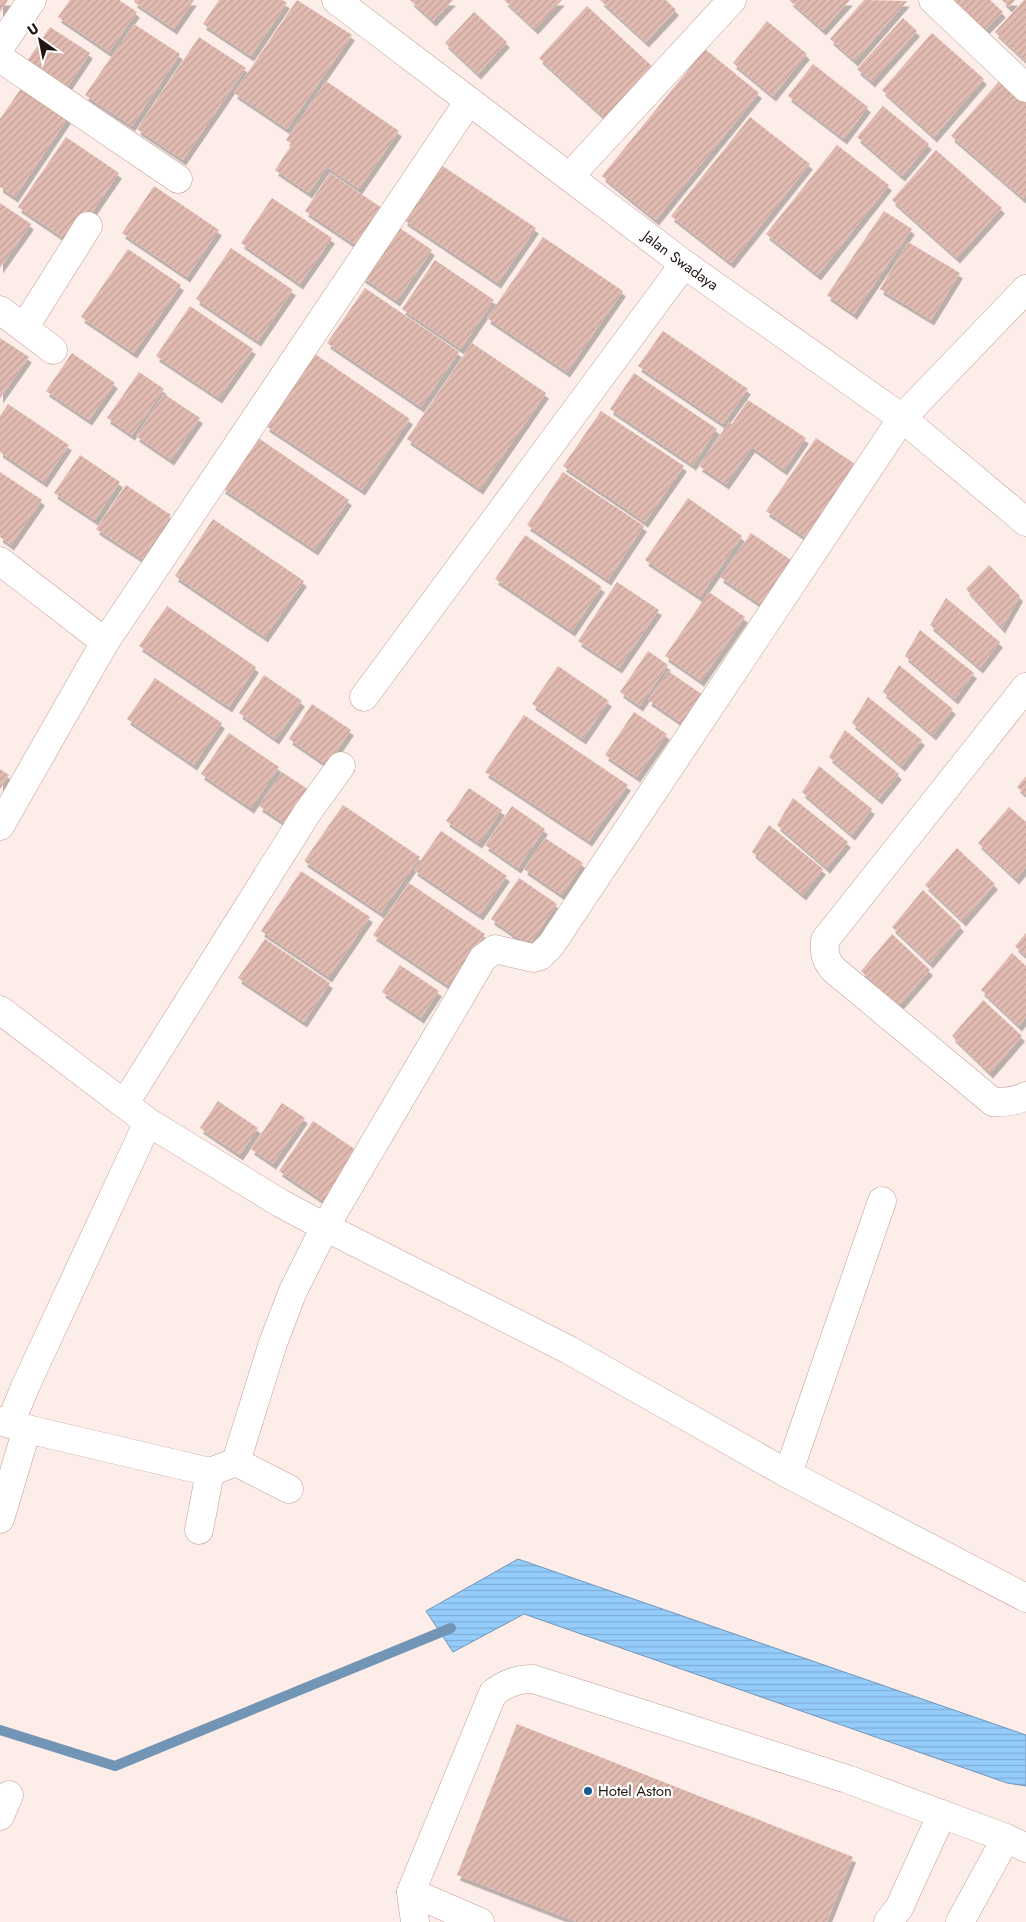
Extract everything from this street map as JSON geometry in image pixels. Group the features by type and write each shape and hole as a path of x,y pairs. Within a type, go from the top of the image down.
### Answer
{"street":[{"path":"0,47 32,0"},
{"name":"Jalan Swadaya","path":"336,0 684,264 902,418 1026,522"},
{"path":"569,177 732,0"},
{"path":"933,0 1026,88"},
{"path":"0,58 178,179"},
{"path":"0,826 105,642 470,101"},
{"path":"24,328 88,226"},
{"path":"364,697 684,264"},
{"path":"236,1462 273,1343 293,1292 325,1227 483,958 495,949 533,958 540,956 551,945 902,418 1026,289"},
{"path":"0,310 54,350"},
{"path":"0,561 105,642"},
{"path":"1026,687 826,940 824,952 826,961 833,969 993,1102 1006,1102 1026,1096"},
{"path":"125,1103 307,813 341,766"},
{"path":"0,1010 148,1122 280,1203 569,1350 788,1474 1026,1598"},
{"path":"0,1519 12,1424 25,1387 148,1122"},
{"path":"788,1474 882,1201"},
{"path":"12,1424 210,1472 236,1462 289,1489"},
{"path":"199,1530 210,1472"},
{"path":"415,1922 412,1892 494,1693 518,1679 533,1679 847,1779 1016,1843 960,1922"},
{"path":"888,1922 899,1908 942,1814"},
{"path":"412,1892 480,1922"}],"water":[{"path":"518,1559 1026,1735 1026,1786 1007,1783 524,1614 453,1652 426,1611"}],"building":[{"path":"0,0 8,0 0,12"},
{"path":"70,0 119,0 137,12 109,52 58,17"},
{"path":"135,0 194,0 174,29 134,2"},
{"path":"219,0 282,0 287,3 251,56 203,24"},
{"path":"297,0 352,35 287,129 234,93"},
{"path":"410,0 453,0 433,21"},
{"path":"504,0 562,0 535,29"},
{"path":"600,0 666,0 676,10 646,42"},
{"path":"789,0 850,0 823,30"},
{"path":"864,0 907,1 855,61 830,39"},
{"path":"953,0 990,0 1003,12 985,30"},
{"path":"1002,0 1015,0 1009,7"},
{"path":"1026,0 1026,61 995,32"},
{"path":"587,6 653,67 605,118 539,58"},
{"path":"474,12 507,42 478,74 445,43"},
{"path":"903,18 917,31 872,82 857,69"},
{"path":"767,21 807,54 773,96 733,63"},
{"path":"134,24 180,54 132,126 85,95"},
{"path":"50,27 90,53 68,86 28,60"},
{"path":"932,33 984,79 934,137 882,90"},
{"path":"199,37 246,68 183,160 137,129"},
{"path":"705,49 759,93 656,220 602,176"},
{"path":"813,64 868,107 844,139 788,96"},
{"path":"1001,79 1026,102 1026,197 1024,199 951,136"},
{"path":"326,81 399,131 359,189 327,167 309,193 275,170 292,144 286,140"},
{"path":"22,87 68,118 15,197 0,187 0,119"},
{"path":"883,106 929,144 902,176 857,137"},
{"path":"750,117 810,164 731,263 671,216"},
{"path":"66,137 119,173 71,243 18,207"},
{"path":"837,145 889,185 818,275 766,234"},
{"path":"936,150 1002,208 957,258 892,200"},
{"path":"441,165 536,228 498,283 404,220"},
{"path":"330,173 382,208 357,246 305,211"},
{"path":"154,186 219,230 187,277 122,233"},
{"path":"272,198 332,238 300,284 241,243"},
{"path":"0,203 31,224 0,268"},
{"path":"884,211 912,229 854,314 827,295"},
{"path":"397,226 432,250 397,301 362,277"},
{"path":"543,237 623,291 567,372 487,318"},
{"path":"908,242 960,273 931,320 880,289"},
{"path":"231,248 293,290 258,341 196,299"},
{"path":"128,249 181,285 134,353 81,317"},
{"path":"435,260 494,300 461,349 402,309"},
{"path":"365,288 459,352 421,407 327,343"},
{"path":"190,306 253,349 219,398 156,356"},
{"path":"663,331 748,389 723,424 638,366"},
{"path":"0,338 29,357 0,398"},
{"path":"472,343 546,393 480,489 407,439"},
{"path":"72,353 115,383 89,420 46,391"},
{"path":"315,354 410,419 362,490 266,426"},
{"path":"139,372 164,389 132,435 107,418"},
{"path":"634,373 717,429 693,465 610,409"},
{"path":"164,394 200,418 171,460 136,436"},
{"path":"748,400 806,438 784,470 752,447 726,484 699,466 729,422 732,424"},
{"path":"8,404 69,445 44,482 0,452 0,416"},
{"path":"601,411 684,466 645,522 563,466"},
{"path":"257,437 349,500 315,550 222,488"},
{"path":"816,438 858,466 809,540 766,511"},
{"path":"80,455 120,482 95,520 54,493"},
{"path":"0,472 42,500 11,545 0,537"},
{"path":"563,472 644,526 608,580 527,525"},
{"path":"126,485 171,515 142,559 96,529"},
{"path":"688,498 742,536 700,597 645,560"},
{"path":"213,519 304,581 265,637 175,576"},
{"path":"751,533 794,562 763,606 720,577"},
{"path":"525,535 602,587 572,631 495,579"},
{"path":"989,565 1020,596 1002,628 966,589"},
{"path":"617,582 659,610 619,668 578,641"},
{"path":"709,592 745,617 701,681 665,656"},
{"path":"946,598 1000,642 980,668 930,625"},
{"path":"167,606 256,667 229,707 139,646"},
{"path":"920,630 974,673 955,699 905,656"},
{"path":"648,651 668,665 640,706 620,692"},
{"path":"899,665 953,709 933,735 883,692"},
{"path":"558,666 609,701 583,739 532,704"},
{"path":"668,671 703,695 683,724 648,700"},
{"path":"264,675 302,701 276,739 239,713"},
{"path":"155,678 222,723 194,765 127,719"},
{"path":"868,697 922,740 902,766 852,723"},
{"path":"312,704 351,730 327,765 289,739"},
{"path":"634,712 667,734 637,777 605,755"},
{"path":"524,715 628,785 589,841 485,772"},
{"path":"845,730 899,774 879,799 829,757"},
{"path":"229,733 279,767 251,808 201,774"},
{"path":"819,766 872,809 852,835 802,792"},
{"path":"0,769 9,775 0,789"},
{"path":"282,772 315,794 292,828 259,806"},
{"path":"1026,776 1026,795 1017,787"},
{"path":"469,788 502,810 479,843 446,821"},
{"path":"793,798 848,842 827,868 777,825"},
{"path":"343,805 420,857 381,913 304,861"},
{"path":"512,806 545,829 518,868 485,845"},
{"path":"1009,807 1026,822 1026,867 1016,879 978,843"},
{"path":"769,825 823,869 803,895 752,852"},
{"path":"441,831 507,876 480,915 414,870"},
{"path":"545,838 583,863 562,895 524,869"},
{"path":"957,848 995,884 963,921 925,885"},
{"path":"301,871 370,917 329,977 261,931"},
{"path":"519,878 557,904 529,945 491,919"},
{"path":"409,883 485,934 449,986 373,935"},
{"path":"923,890 961,926 930,963 892,927"},
{"path":"1026,933 1026,956 1015,946"},
{"path":"892,934 930,970 899,1006 861,971"},
{"path":"265,939 330,983 304,1022 238,978"},
{"path":"1012,953 1026,966 1026,1017 1019,1026 981,990"},
{"path":"400,965 439,991 421,1018 382,992"},
{"path":"983,1000 1022,1036 990,1073 952,1036"},
{"path":"218,1101 258,1128 240,1155 200,1128"},
{"path":"282,1103 305,1118 273,1164 251,1149"},
{"path":"313,1121 365,1156 331,1206 279,1171"},
{"name":"Hotel Aston","path":"517,1724 853,1857 827,1922 577,1922 457,1875"}],"waterway":[{"path":"0,1730 115,1766 451,1628"}],"place":[{"name":"Hotel Aston","path":"588,1791"}]}
